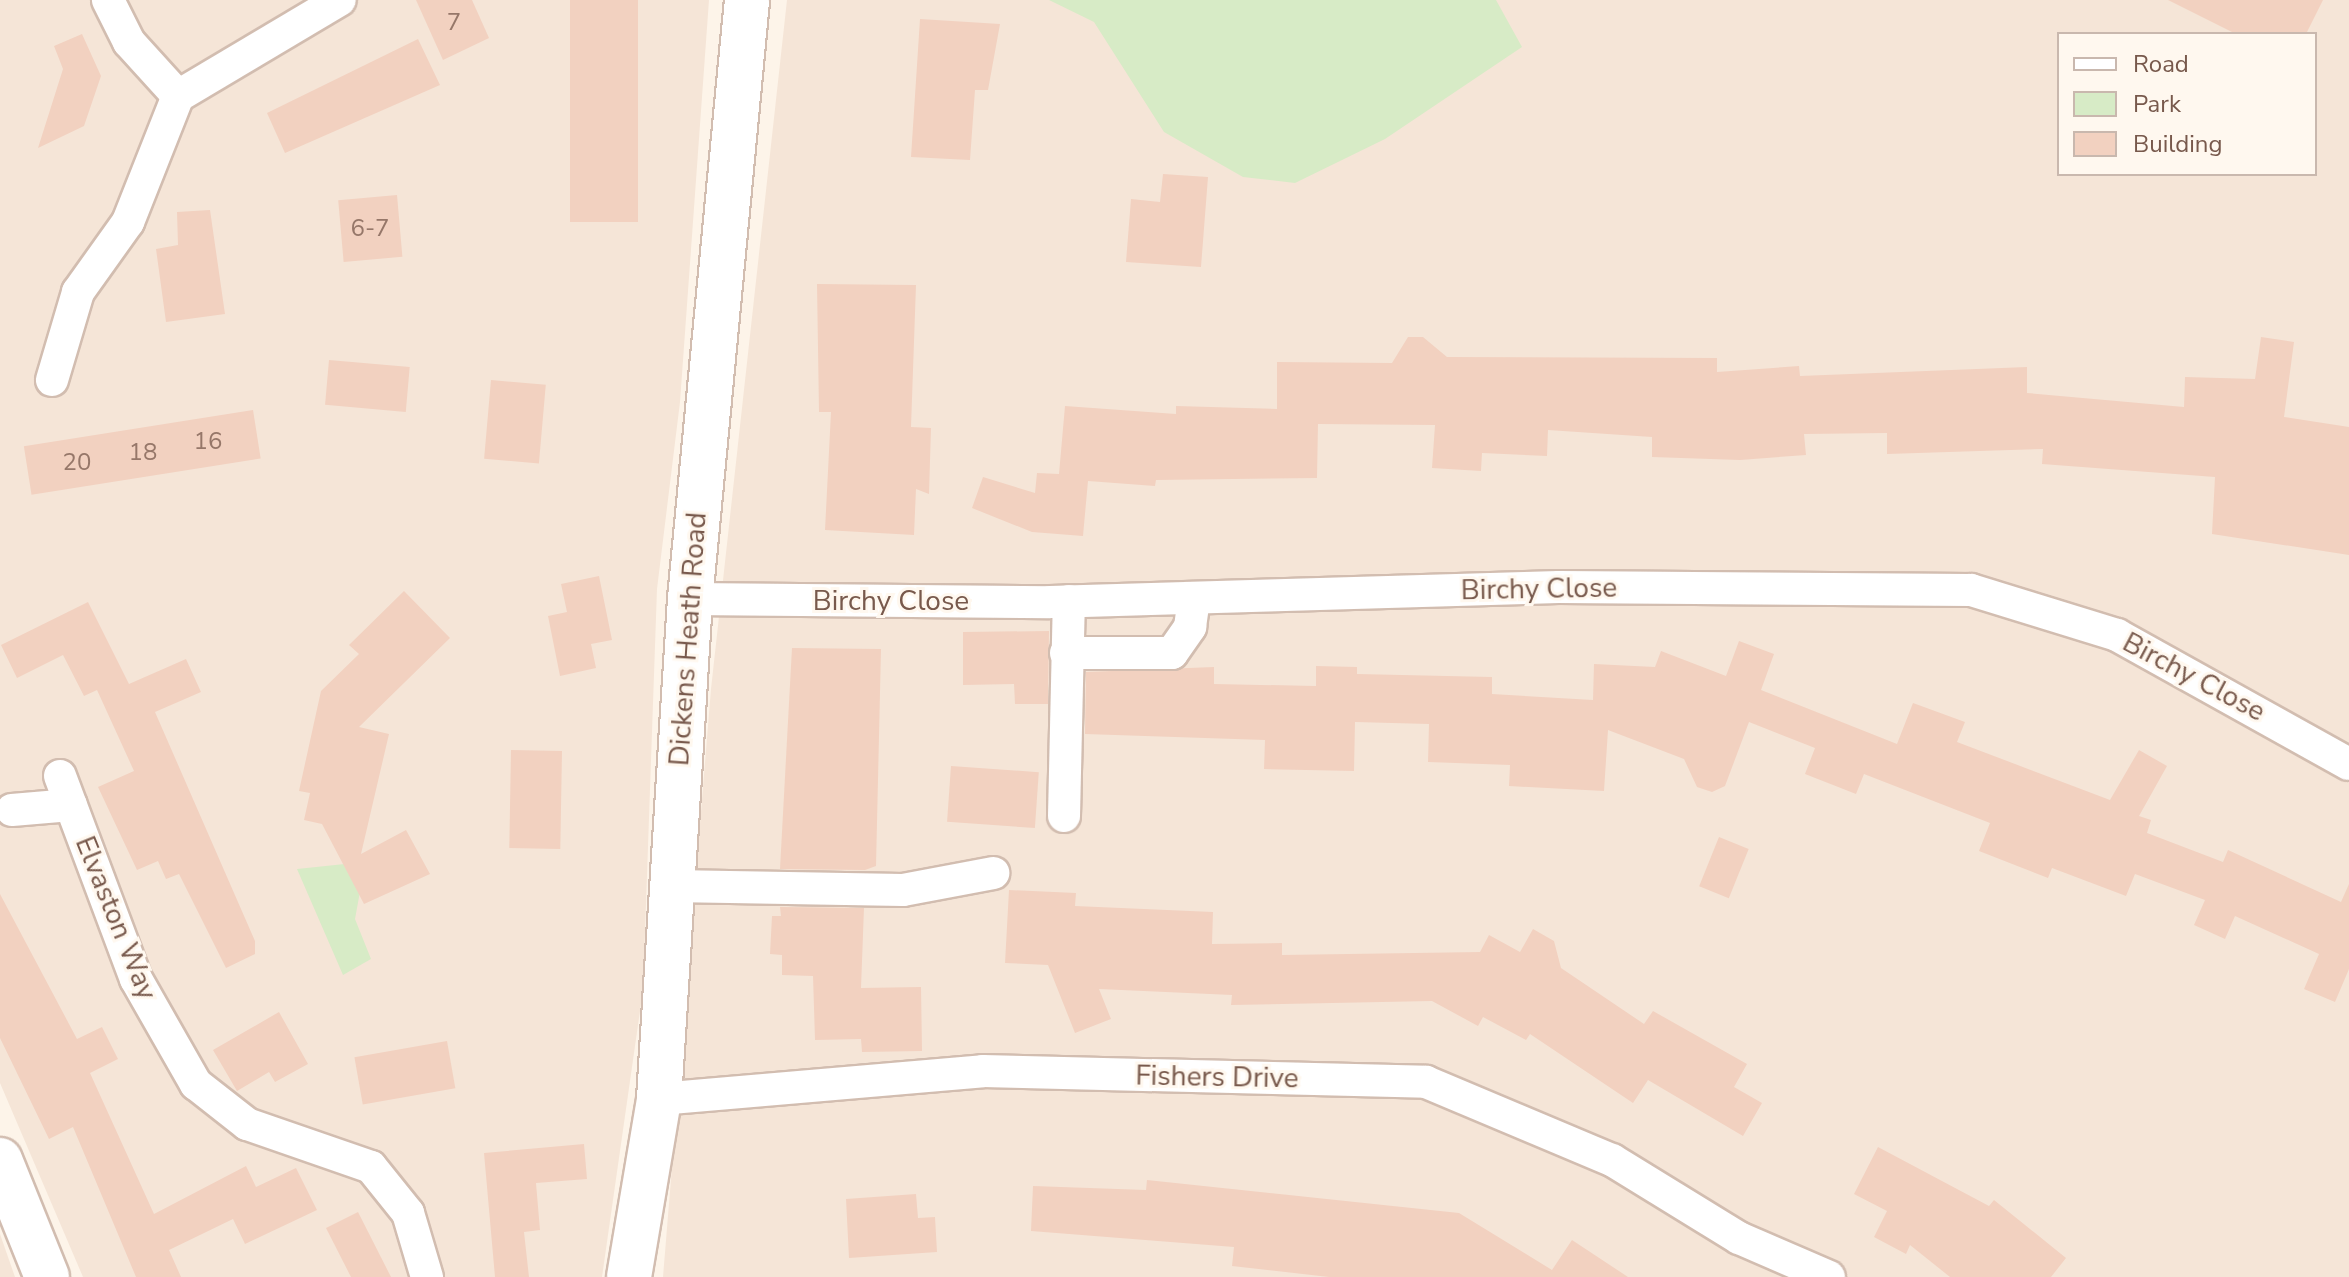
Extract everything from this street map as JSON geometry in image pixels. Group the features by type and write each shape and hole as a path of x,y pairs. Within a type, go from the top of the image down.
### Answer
{"street":[{"path":"108,0 129,42 178,96"},
{"path":"52,380 78,292 128,222 178,96 340,0"},
{"name":"Dickens Heath Road","path":"629,1277 659,1099 690,599 747,0"},
{"name":"Birchy Close","path":"690,599 1069,601 1559,587 1971,590 2117,635 2349,764"},
{"path":"1066,653 1172,653 1187,635 1194,598"},
{"path":"1064,816 1069,601"},
{"name":"Elvaston Way","path":"12,810 65,790 136,979 196,1084 247,1124 371,1167 408,1213 427,1277"},
{"path":"672,886 903,890 993,873"},
{"name":"Fishers Drive","path":"659,1099 983,1071 1426,1082 1612,1160 1739,1238 1829,1277"},
{"path":"0,1160 47,1277"}],"shaded area":[{"path":"0,0 709,0 680,402 657,589 643,990 602,1277 83,1277 0,1083"},
{"path":"787,0 2349,0 2349,1277 663,1277 711,689"},
{"path":"0,1234 15,1277 0,1277"}],"green space":[{"path":"1049,0 1496,0 1522,47 1385,139 1295,183 1243,177 1164,132 1094,22"},
{"path":"354,863 361,886 355,919 371,959 343,975 297,869"}],"building":[{"path":"416,0 472,0 489,38 443,60"},
{"path":"570,0 638,0 638,222 570,222"},
{"path":"2168,0 2323,0 2307,32 2232,32"},
{"path":"920,19 1000,24 988,90 975,90 970,160 911,157"},
{"path":"82,34 101,76 84,126 38,148 63,69 54,46"},
{"path":"418,39 440,85 285,153 267,113"},
{"path":"1163,174 1208,177 1201,267 1126,262 1131,199 1160,202"},
{"path":"397,195 402,257 344,262 338,200"},
{"path":"210,210 225,314 166,322 156,249 178,245 177,212"},
{"path":"817,284 916,285 911,427 931,428 929,494 916,489 914,535 825,530 831,412 819,412"},
{"path":"1408,337 1423,337 1447,357 1717,358 1717,372 1799,366 1800,376 2027,367 2027,393 2184,407 2185,377 2255,379 2261,337 2294,342 2284,417 2349,427 2349,555 2212,534 2215,477 2042,464 2043,449 1887,454 1887,433 1804,434 1806,455 1740,460 1652,457 1652,437 1548,430 1547,456 1482,453 1481,471 1432,468 1435,425 1318,424 1317,478 1156,480 1155,486 1088,481 1083,536 1032,532 972,508 983,477 1035,493 1037,473 1059,474 1065,406 1176,414 1176,406 1277,409 1277,362 1392,363"},
{"path":"329,360 410,367 406,412 325,405"},
{"path":"491,380 546,385 539,463 484,459"},
{"path":"253,410 261,458 32,495 24,446"},
{"path":"599,576 612,640 591,644 596,668 560,676 548,616 567,612 561,584"},
{"path":"404,591 450,638 359,727 389,734 361,854 406,830 430,874 364,904 322,824 304,820 310,793 299,791 321,691 359,654 349,645"},
{"path":"88,602 129,684 186,659 201,692 155,712 255,941 255,954 226,968 179,874 166,879 158,861 137,870 98,787 134,771 97,690 84,696 63,655 17,678 1,645"},
{"path":"1049,631 1048,704 1015,704 1014,684 963,685 963,632"},
{"path":"1739,641 1774,654 1761,690 1897,744 1913,703 1965,722 1957,742 2110,800 2139,750 2167,766 2139,816 2151,820 2147,833 2223,862 2228,850 2341,902 2349,884 2349,969 2335,1002 2304,989 2319,954 2235,916 2225,939 2194,925 2205,900 2135,874 2126,896 2052,868 2048,878 1979,851 1990,823 1864,774 1856,794 1805,774 1815,748 1749,722 1725,786 1712,792 1697,787 1684,759 1608,730 1604,791 1509,786 1510,765 1428,762 1429,724 1355,722 1354,771 1264,769 1265,740 1085,734 1086,672 1214,667 1214,684 1316,686 1316,666 1357,667 1357,674 1492,677 1492,694 1593,700 1594,664 1655,667 1661,651 1726,676"},
{"path":"792,648 881,649 876,866 865,870 780,869"},
{"path":"511,750 562,751 560,849 509,848"},
{"path":"951,766 1039,772 1035,828 947,822"},
{"path":"1719,837 1749,849 1729,898 1699,886"},
{"path":"1009,890 1076,893 1075,906 1213,912 1212,944 1282,943 1282,955 1480,952 1489,935 1520,952 1533,929 1554,941 1561,968 1644,1024 1653,1011 1747,1064 1734,1087 1762,1103 1743,1136 1648,1080 1633,1103 1530,1034 1526,1040 1483,1017 1478,1026 1432,1001 1231,1005 1232,995 1099,989 1111,1019 1075,1033 1048,965 1005,963"},
{"path":"0,894 77,1039 102,1027 118,1059 90,1073 154,1214 246,1166 256,1187 296,1168 317,1210 245,1244 233,1219 169,1250 181,1277 136,1277 73,1127 49,1139 0,1038"},
{"path":"780,907 864,908 861,988 921,987 922,1051 862,1052 861,1039 815,1040 813,976 782,975 782,955 770,954 772,916 781,916"},
{"path":"279,1012 308,1064 275,1082 269,1072 237,1091 213,1050"},
{"path":"447,1041 455,1088 363,1105 354,1057"},
{"path":"584,1144 587,1179 536,1183 540,1230 524,1232 529,1277 495,1277 484,1153"},
{"path":"1878,1147 1989,1206 1994,1200 2066,1258 2051,1277 1950,1277 1910,1245 1906,1254 1874,1237 1887,1211 1854,1194"},
{"path":"1147,1180 1459,1213 1552,1270 1572,1240 1628,1277 1329,1277 1232,1266 1234,1247 1031,1231 1033,1186 1146,1190"},
{"path":"916,1194 918,1218 935,1217 937,1252 849,1258 846,1199"},
{"path":"358,1212 391,1277 351,1277 326,1228"}]}
